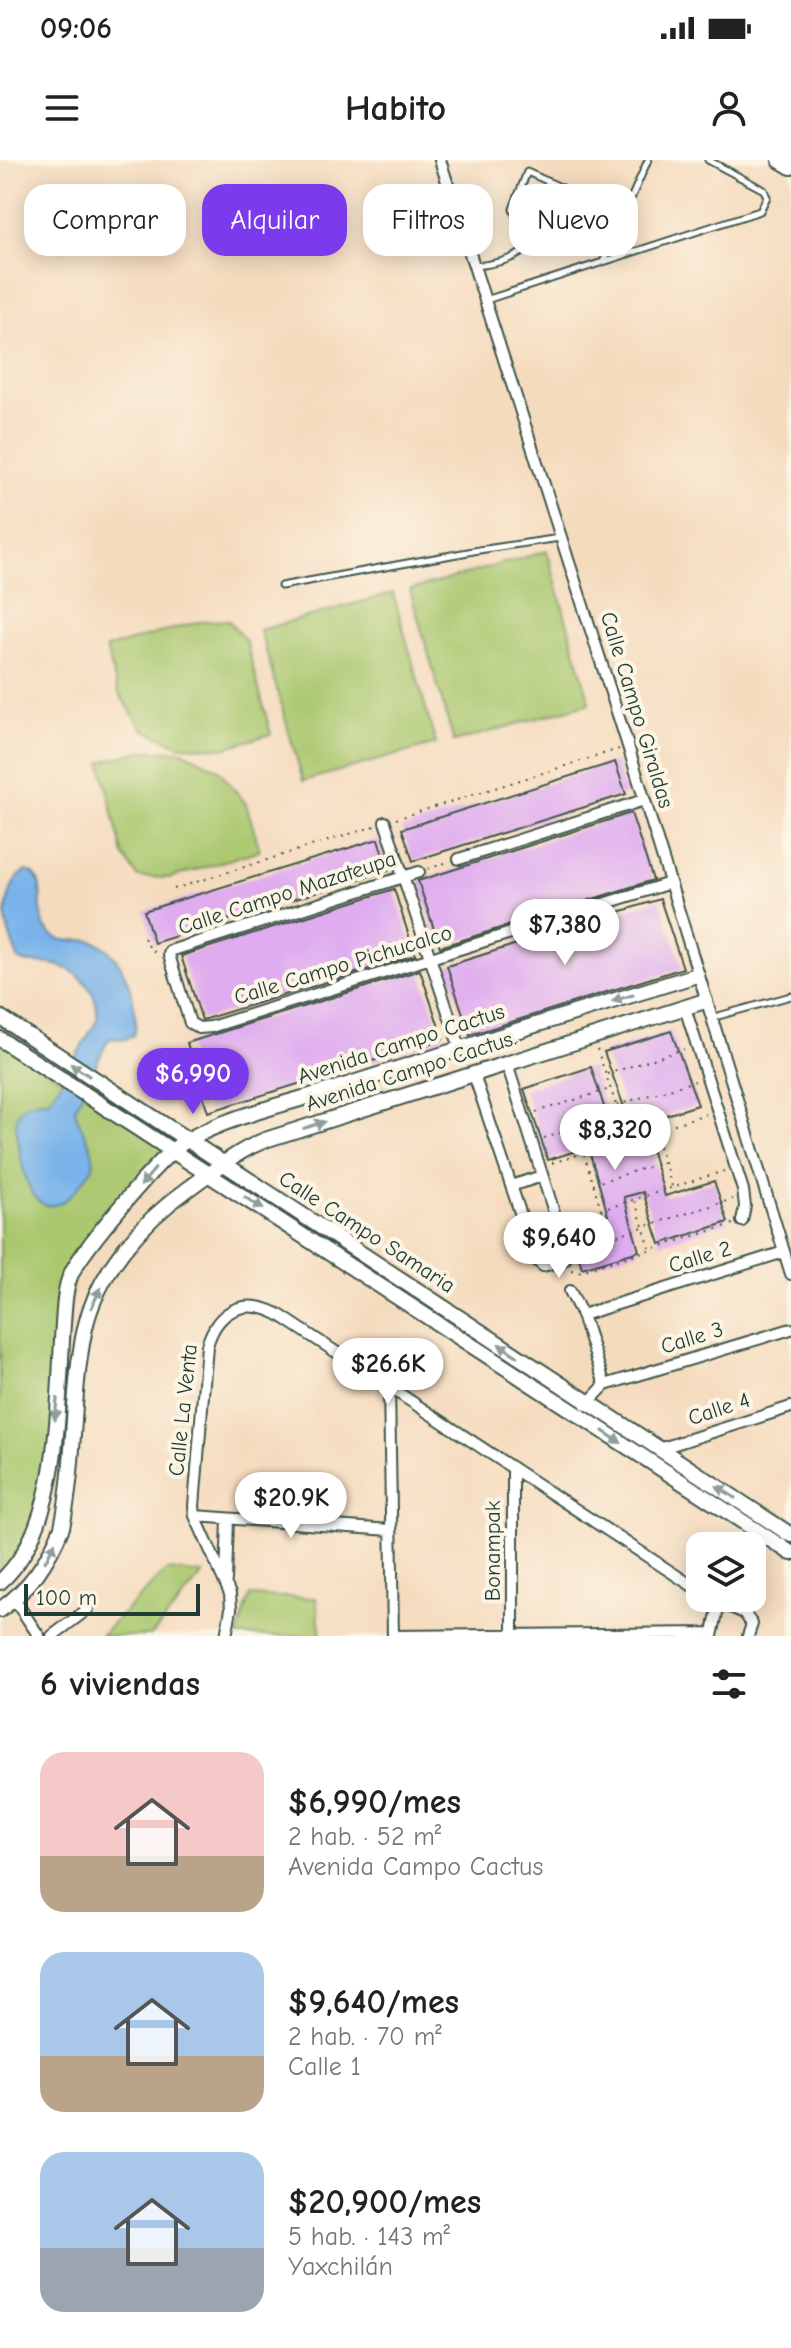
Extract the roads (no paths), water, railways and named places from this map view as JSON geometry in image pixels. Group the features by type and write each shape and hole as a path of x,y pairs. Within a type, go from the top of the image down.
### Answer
{"main road":[{"path":"781,160 791,166"}],"street":[{"name":"Calle Campo Giraldas","path":"440,160 628,746 791,1274"},
{"path":"459,859 644,800"},
{"path":"385,822 460,1048"},
{"name":"Calle Campo Mazateupa","path":"211,1027 199,1028 190,1023 169,955 172,950 419,872"},
{"name":"Calle Campo Pichucalco","path":"211,1027 670,883"},
{"name":"Avenida Campo Cactus","path":"0,1582 25,1553 46,1501 65,1296 70,1276 103,1231 172,1151 213,1128 697,975"},
{"name":"Avenida Campo Cactus.","path":"0,1610 34,1580 51,1554 62,1527 85,1329 93,1303 108,1273 142,1229 168,1204 222,1164 265,1140 705,1001"},
{"path":"685,1008 744,1196 742,1221"},
{"name":"Calle Campo Samaria","path":"0,1017 187,1140 790,1550"},
{"name":"Calle Campo Samaria","path":"0,1039 172,1151 583,1408 659,1449 791,1535"},
{"path":"474,1075 538,1264 546,1266 564,1256 507,1064"},
{"path":"511,1186 541,1171"},
{"name":"Calle 2","path":"582,1315 784,1252"},
{"path":"570,1291 582,1315 605,1385 583,1408"},
{"name":"Calle La Venta","path":"226,1636 231,1601 226,1582 195,1516 204,1360 213,1328 224,1315 247,1307 275,1312 686,1582"},
{"name":"Calle 3","path":"605,1385 791,1329"},
{"path":"389,1387 393,1636 513,1633 712,1635 717,1612"},
{"name":"Calle 4","path":"659,1449 791,1407"},
{"name":"Bonampak","path":"513,1468 513,1633"},
{"path":"195,1516 390,1530"},
{"path":"226,1582 228,1519"},
{"path":"14,1599 39,1636"},
{"path":"52,1636 88,1609"},
{"path":"741,1612 748,1617 752,1628 748,1636"}],"lane":[{"path":"602,263 648,160"},
{"path":"485,300 760,211 766,204 764,190 708,160"},
{"path":"527,172 565,189 545,232 514,215 513,209 527,172"},
{"path":"474,266 510,261 516,256"},
{"path":"281,586 561,538"},
{"path":"711,1018 791,996"}],"water":[{"path":"28,871 38,880 45,927 57,938 90,940 106,948 115,957 128,982 135,1011 134,1035 123,1040 111,1038 107,1042 75,1108 90,1144 93,1167 73,1193 54,1205 45,1205 32,1193 22,1162 17,1116 30,1103 48,1100 59,1086 97,1020 97,1010 86,983 70,970 19,960 6,915 14,883"}]}
